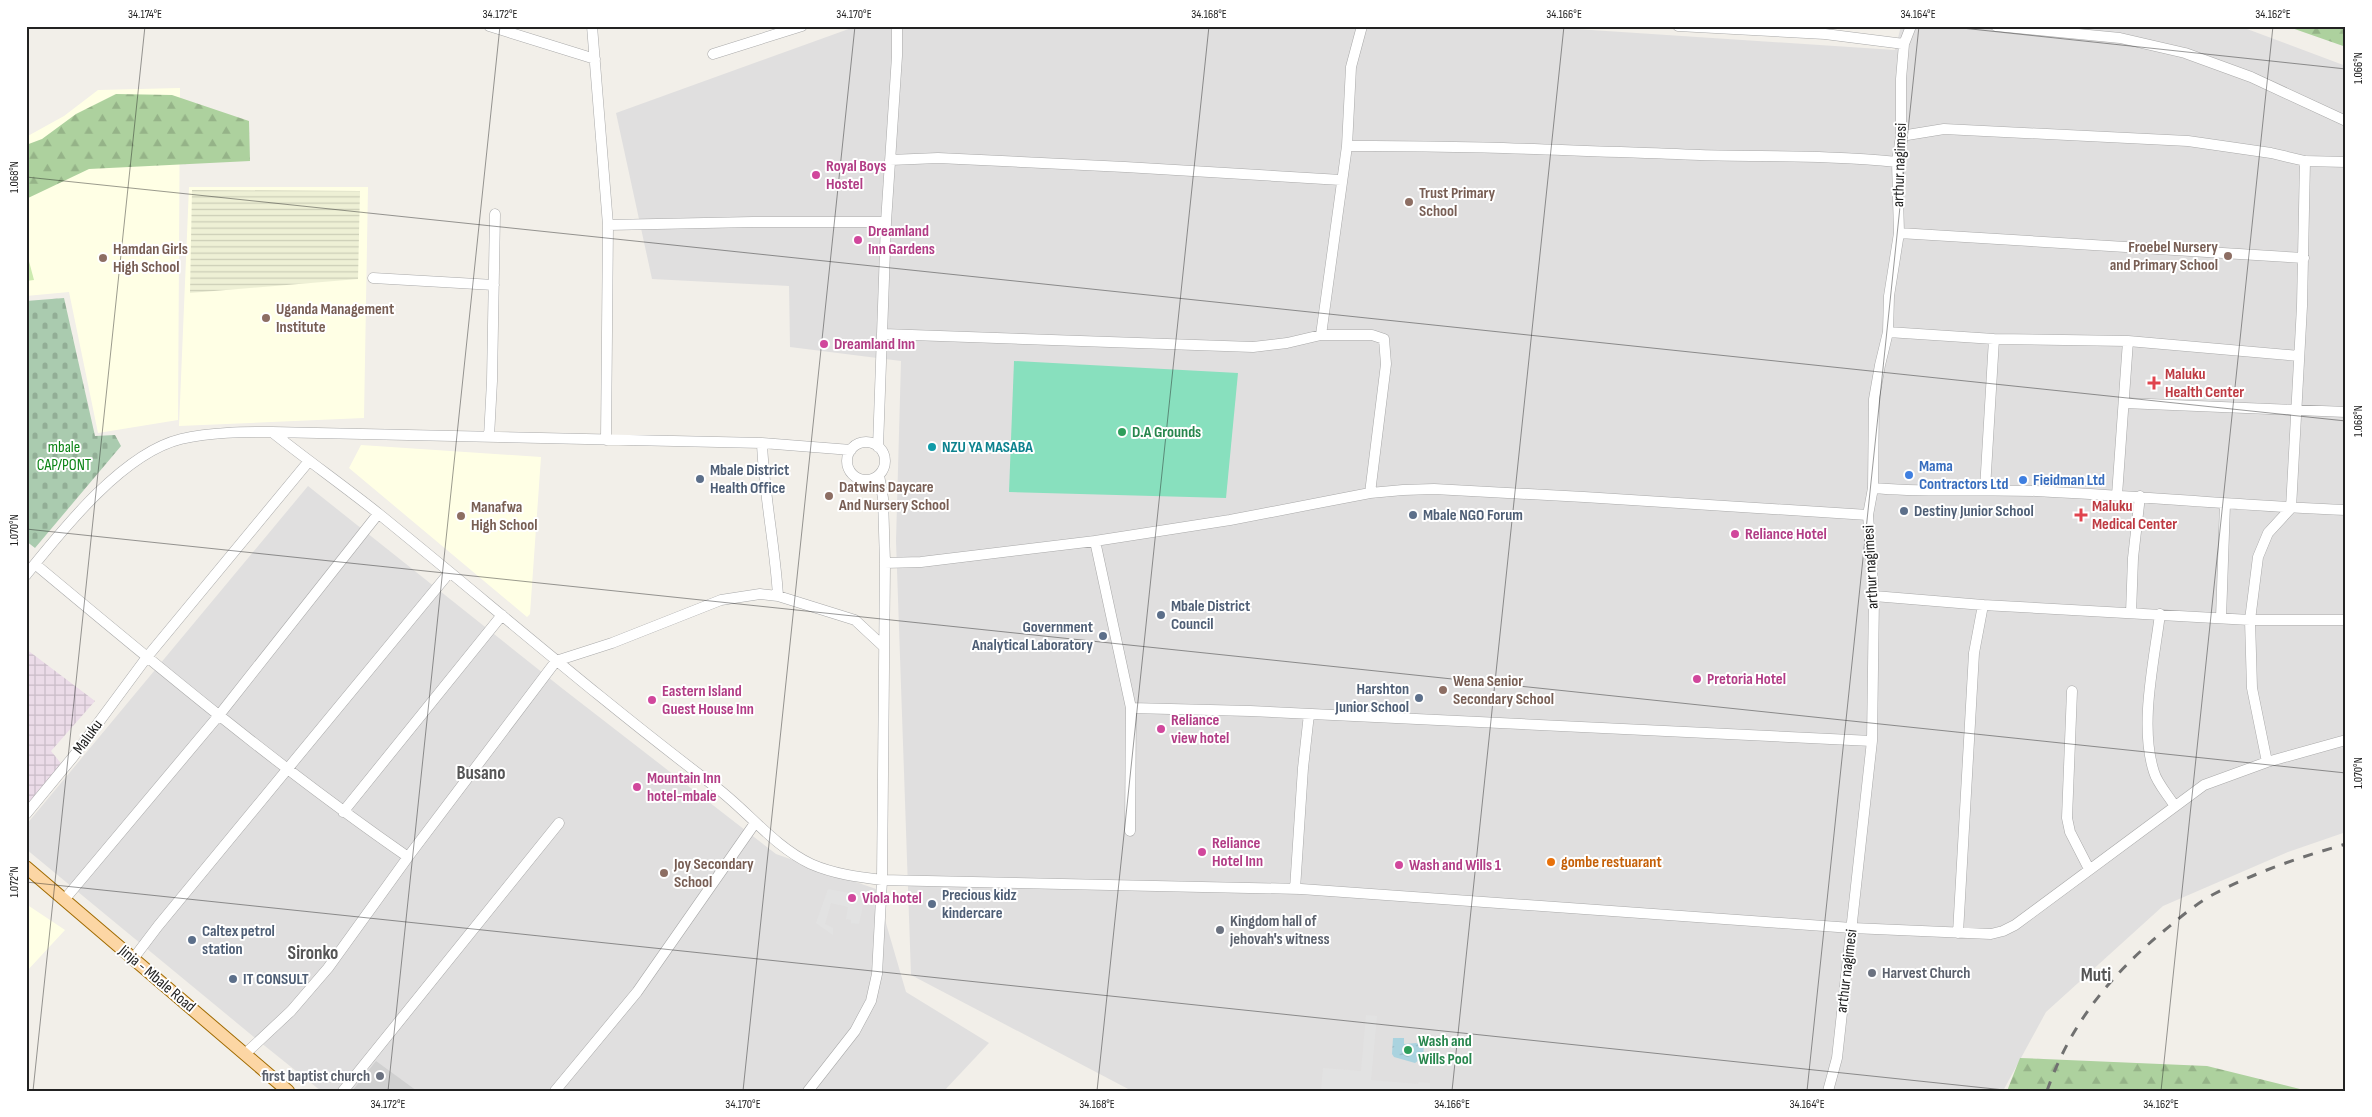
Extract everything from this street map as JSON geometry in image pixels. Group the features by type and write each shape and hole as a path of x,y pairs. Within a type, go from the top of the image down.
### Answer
{"main road":[{"name":"Jinja - Mbale Road","path":"26,867 288,1091"}],"street":[{"path":"489,26 595,60"},
{"path":"592,26 608,225 606,440"},
{"path":"713,54 802,26"},
{"path":"878,447 886,222 897,56 896,26"},
{"path":"1321,335 1347,146 1351,66 1362,26"},
{"path":"1678,26 1816,33 1904,44"},
{"name":"arthur nagimesi","path":"1828,1091 1837,1058 1872,741 1874,596 1868,515 1873,488 1874,399 1888,332 1889,296 1899,233 1897,162 1901,136 1904,44 1911,26"},
{"path":"1996,26 2120,38 2185,53 2251,77 2346,121"},
{"path":"1901,136 1944,129 2188,141 2271,153 2305,161 2346,162"},
{"path":"1347,146 1433,146 1700,155 1812,156 1897,162"},
{"path":"890,160 938,158 1341,180"},
{"path":"2267,762 2252,688 2250,620 2258,556 2268,533 2291,508 2304,258 2305,161"},
{"path":"489,437 495,214"},
{"path":"608,225 886,222"},
{"path":"1899,233 2304,258"},
{"path":"373,278 494,285"},
{"path":"1888,332 1994,339 2128,342 2299,356"},
{"path":"883,334 1253,347 1287,343 1321,335 1372,335 1384,339 1386,364 1370,493"},
{"path":"1985,489 1994,339"},
{"path":"2116,495 2128,342"},
{"path":"2124,403 2296,408 2346,412"},
{"path":"272,432 378,514 556,661 715,786 795,855 811,864 851,876 882,880 1295,889 1852,928 1991,934 2015,925 2174,805 2204,785 2218,778 2267,762 2346,740"},
{"path":"26,575 86,506 108,484 152,451 181,439 220,434 272,432 762,443 851,450"},
{"path":"867,442 878,447 885,457 885,464 879,474 868,480 862,480 852,473 847,462 851,450 855,446 867,442"},
{"path":"762,443 763,471 774,546 778,596"},
{"name":"Maluku","path":"26,814 74,757 147,657 309,461"},
{"path":"808,1091 855,1031 872,1001 877,974 882,880 885,563 883,498 879,474"},
{"path":"1873,488 1985,489 2140,496 2225,504 2346,510"},
{"path":"885,563 922,562 1095,541 1230,520 1370,493 1434,489 1868,515"},
{"path":"2131,613 2132,558 2140,496"},
{"path":"2221,618 2225,504"},
{"path":"64,900 220,714 378,514"},
{"path":"1095,541 1131,708 1130,831"},
{"path":"35,564 147,657 343,812 408,857"},
{"path":"133,959 287,768 449,573"},
{"path":"245,1054 291,1011 328,968 408,857 556,661 621,639 721,600 755,594 778,596 855,620 883,646"},
{"path":"1874,596 1983,605 2250,620 2346,620"},
{"path":"1958,933 1974,654 1983,605"},
{"path":"2160,614 2149,713 2149,738 2154,774 2174,805"},
{"path":"343,812 502,615"},
{"path":"2072,691 2066,811 2070,832 2089,869"},
{"path":"1131,708 1309,714 1872,741"},
{"path":"1295,889 1303,768 1309,714"},
{"path":"343,1091 559,823"},
{"path":"555,1091 637,992 756,823"}],"shaded area":[{"path":"857,26 1531,26 1895,50 1901,26 2239,26 2346,66 2346,832 2288,852 2163,906 2046,1012 2003,1091 1132,1091 911,975 896,541 901,361 790,347 789,286 652,279 616,113"},
{"name":"Hamdan Girls High School","path":"180,88 178,420 98,433 69,292 26,296 26,137 64,116 98,90"},
{"path":"189,187 368,187 364,418 179,426"},
{"path":"192,190 360,191 358,279 190,293"},
{"path":"361,445 541,457 530,614 527,617 349,468"},
{"path":"308,486 563,689 776,854 876,889 906,992 989,1043 944,1091 321,1091 260,1042 26,849 26,825"},
{"path":"26,649 95,701 51,751 64,767 26,808"},
{"path":"828,889 865,896 859,924 851,923 851,920 846,919 848,907 831,903 825,924 833,928 833,935 816,923"},
{"path":"26,904 65,930 26,972"},
{"path":"1366,1015 1377,1016 1371,1080 1418,1084 1419,1082 1430,1083 1430,1091 1321,1091 1323,1068 1361,1071"},
{"name":"first baptist church","path":"376,1061 417,1091 352,1091"}],"green space":[{"path":"2286,26 2346,26 2346,47"},
{"path":"116,94 172,95 249,121 250,161 89,169 26,199 26,145 42,139 76,114"},
{"path":"26,250 34,280 26,281"},
{"name":"mbale CAP/PONT","path":"64,298 95,436 115,435 121,446 35,548 26,541 26,301"},
{"name":"D.A Grounds","path":"1014,361 1238,373 1226,498 1009,492"},
{"path":"2020,1058 2207,1066 2308,1091 2007,1091"}],"water":[{"name":"Wash and Wills Pool","path":"1393,1038 1404,1038 1404,1044 1416,1043 1424,1046 1423,1057 1415,1063 1394,1057 1392,1054"}],"railway":[{"path":"2047,1091 2068,1042 2082,1020 2113,979 2150,942 2208,897 2262,872 2346,844"}],"place":[{"name":"Royal Boys Hostel","path":"816,175"},
{"name":"Trust Primary School","path":"1409,202"},
{"name":"Dreamland Inn Gardens","path":"858,240"},
{"name":"Froebel Nursery and Primary School","path":"2228,256"},
{"name":"Hamdan Girls High School","path":"103,258"},
{"name":"Uganda Management Institute","path":"266,318"},
{"name":"Dreamland Inn","path":"824,344"},
{"name":"Maluku Health Center","path":"2154,383"},
{"name":"D.A Grounds","path":"1122,432"},
{"name":"NZU YA MASABA","path":"932,447"},
{"name":"Mama Contractors Ltd","path":"1909,475"},
{"name":"Mbale District Health Office","path":"700,479"},
{"name":"Fieidman Ltd","path":"2023,480"},
{"name":"Datwins Daycare And Nursery School","path":"829,496"},
{"name":"Destiny Junior School","path":"1904,511"},
{"name":"Mbale NGO Forum","path":"1413,515"},
{"name":"Maluku Medical Center","path":"2081,515"},
{"name":"Manafwa High School","path":"461,516"},
{"name":"Reliance Hotel","path":"1735,534"},
{"name":"Mbale District Council","path":"1161,615"},
{"name":"Government Analytical Laboratory","path":"1103,636"},
{"name":"Pretoria Hotel","path":"1697,679"},
{"name":"Wena Senior Secondary School","path":"1443,690"},
{"name":"Harshton Junior School","path":"1419,698"},
{"name":"Eastern Island Guest House Inn","path":"652,700"},
{"name":"Reliance view hotel","path":"1161,729"},
{"name":"Mountain Inn hotel-mbale","path":"637,787"},
{"name":"Reliance Hotel Inn","path":"1202,852"},
{"name":"gombe restuarant","path":"1551,862"},
{"name":"Wash and Wills 1","path":"1399,865"},
{"name":"Joy Secondary School","path":"664,873"},
{"name":"Viola hotel","path":"852,898"},
{"name":"Precious kidz kindercare","path":"932,904"},
{"name":"Kingdom hall of jehovah's witness","path":"1220,930"},
{"name":"Caltex petrol station","path":"192,940"},
{"name":"Harvest Church","path":"1872,973"},
{"name":"IT CONSULT","path":"233,979"},
{"name":"Wash and Wills Pool","path":"1408,1050"},
{"name":"first baptist church","path":"380,1076"}],"district":[{"name":"Busano","path":"481,773"},
{"name":"Sironko","path":"313,953"},
{"name":"Muti","path":"2096,975"}]}
